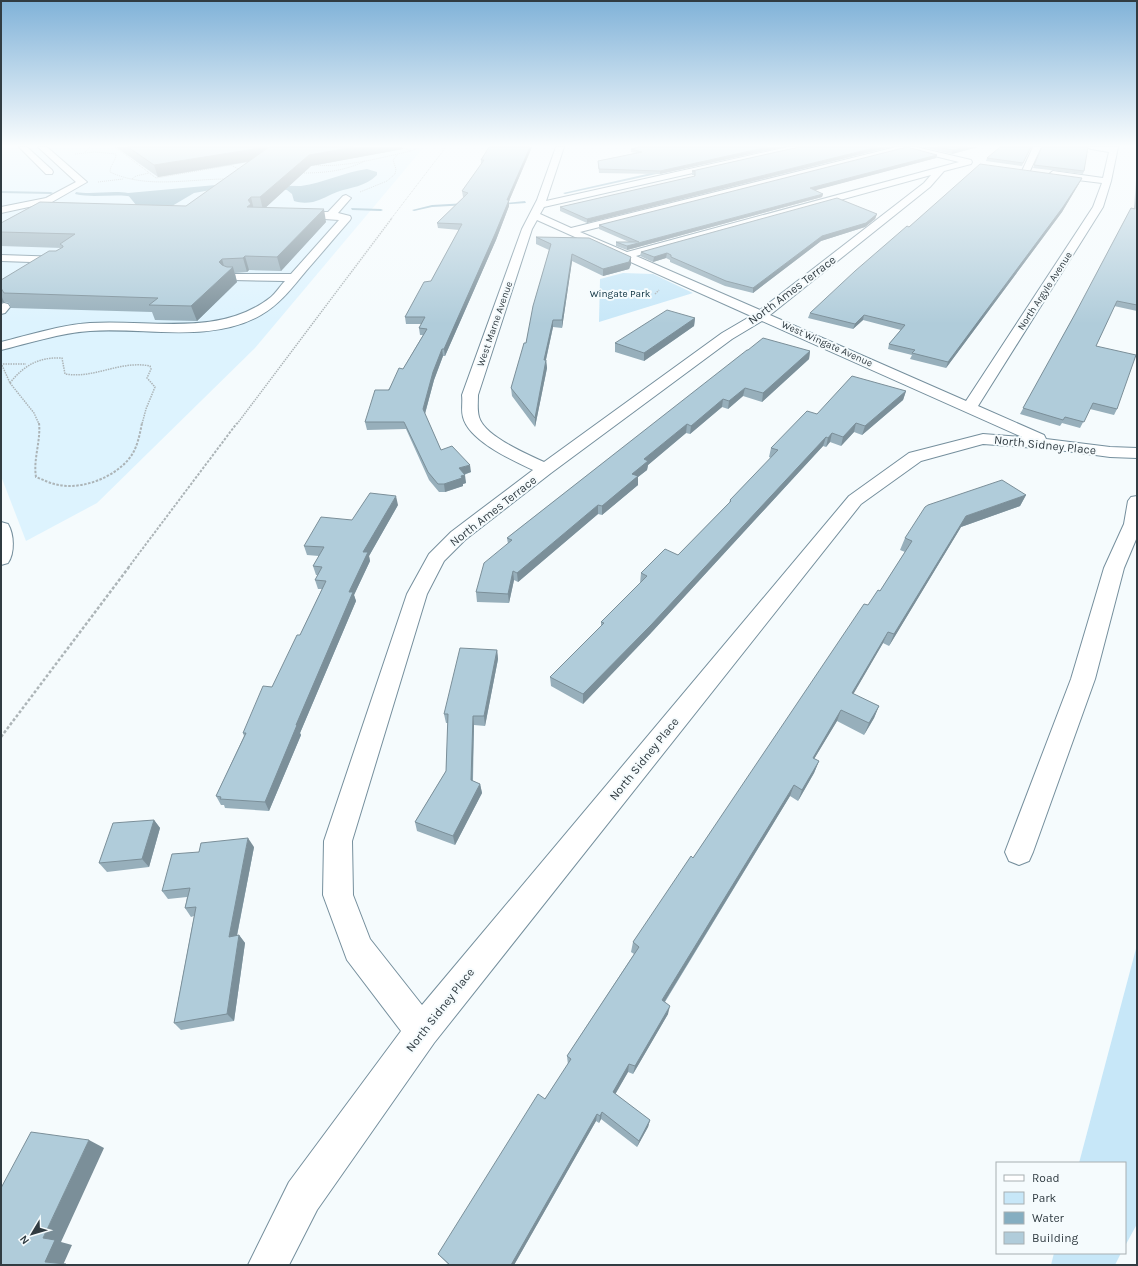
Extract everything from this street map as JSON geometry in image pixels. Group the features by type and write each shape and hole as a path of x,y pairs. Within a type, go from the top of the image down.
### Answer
{"street":[{"path":"1,210 23,206"},
{"path":"331,215 339,206"},
{"name":"West Marne Avenue","path":"540,206 527,229 470,395 471,418 484,434 504,448 545,469"},
{"path":"538,210 554,206"},
{"path":"570,231 670,206"},
{"path":"625,256 805,206"},
{"name":"North Ames Terrace","path":"422,1032 358,949 338,895 338,841 416,594 436,558 458,536 545,469 727,336 762,315 900,206"},
{"name":"North Argyle Avenue","path":"970,407 1098,206"},
{"name":"West Wingate Avenue","path":"538,210 570,231 1051,444"},
{"path":"1,345 90,327 177,329 204,327 231,322 253,314 267,306 294,278 346,218 331,215 280,214"},
{"path":"1,258 62,260"},
{"path":"19,270 37,259"},
{"path":"231,276 294,278"},
{"name":"North Sidney Place","path":"268,1265 303,1196 422,1032 855,500 915,457 982,439 1051,444 1136,455"},
{"path":"1019,852 1083,679 1114,568 1133,524 1137,501"}],"path":[{"path":"1,737 401,206"},
{"path":"53,357 62,358 64,363 63,370 65,374 71,376 93,374 128,364 136,363 150,366 151,369 146,378 155,387 154,392 147,402 138,444 133,454 124,464 111,474 77,486 63,486 36,477 34,468 39,425 36,414 31,406 21,399 10,383 1,363 20,365 53,357"},
{"path":"10,383 22,368 30,363"}],"shaded area":[{"path":"1,206 374,206 255,348 97,503 26,541 1,476"}],"green space":[{"name":"Wingate Park","path":"623,273 653,274 693,293 599,322 600,279"},
{"path":"1137,945 1137,1224 1126,1244 1126,1162 1079,1162"},
{"path":"1054,1254 1120,1254 1115,1265 1051,1265"}],"water":[{"path":"144,206 172,206 167,209"}],"building":[{"path":"32,206 248,206 247,207 324,209 277,257 245,256 243,258 222,259 219,262 222,265 233,267 191,306 149,305 158,298 4,293 1,288 1,280 49,251 56,251 63,247 60,244 75,234 1,232 1,223"},
{"path":"454,206 506,206 444,349 442,349 433,372 423,409 441,450 452,446 470,465 459,468 465,475 461,476 462,478 444,484 438,484 428,472 404,422 365,422 375,390 389,390 399,368 403,369 427,329 419,328 425,317 405,317 424,282 431,281 462,224 437,223"},
{"path":"564,206 639,206 587,219 560,207"},
{"path":"674,206 777,206 627,246 616,242 639,242 599,225"},
{"path":"808,206 857,206 877,214 866,223 822,236 753,288 726,281 671,257 671,255 667,253 654,257 641,252"},
{"path":"933,206 1064,206 948,362 912,353 915,350 889,344 905,325 864,315 855,324 810,313 855,271 907,226 909,227"},
{"path":"1135,206 1137,206 1137,305 1117,301 1096,346 1136,355 1117,409 1093,403 1084,422 1065,417 1063,420 1023,408 1131,208 1135,209"},
{"path":"536,237 589,238 631,257 629,262 603,269 572,254 562,320 553,320 544,360 546,360 535,418 511,388 524,343 526,343 533,306 551,244"},
{"path":"667,310 695,318 644,353 615,343"},
{"path":"763,338 810,351 763,393 745,388 729,401 723,399 691,426 687,424 644,459 648,461 632,474 638,476 602,506 598,505 517,573 513,571 508,594 476,592 484,563 512,540 507,538"},
{"path":"852,376 906,391 865,426 856,423 843,437 832,433 828,438 826,437 651,625 583,694 550,677 604,623 601,622 647,576 641,573 665,549 678,555 778,450 771,448 807,411 817,414"},
{"path":"1002,480 1026,495 966,516 894,634 888,632 852,693 879,706 869,723 841,710 813,758 819,761 802,790 794,785 662,1000 670,1006 635,1066 629,1064 613,1092 650,1120 639,1141 602,1112 600,1116 597,1114 511,1265 450,1265 438,1254 538,1094 545,1099 571,1059 567,1056 639,947 633,942 691,856 693,858 864,604 868,605 878,590 880,591 912,541 905,538 925,507"},
{"path":"370,493 396,496 363,552 368,552 349,592 353,592 265,802 220,799 221,797 216,796 246,733 243,733 263,686 272,687 297,635 300,635 326,581 315,580 322,567 313,566 324,547 304,546 321,517 352,520"},
{"path":"460,648 497,650 484,716 473,716 471,780 480,784 453,836 415,822 446,771 448,714 444,714"},
{"path":"154,820 142,859 99,863 113,823"},
{"path":"248,838 229,937 239,935 227,1014 174,1023 196,907 185,908 190,888 162,891 172,854 199,852 201,843"},
{"path":"31,1132 89,1140 43,1238 55,1240 45,1262 66,1265 1,1265 1,1188"}],"waterway":[{"path":"414,210 432,206"},
{"path":"352,209 381,210"}]}
